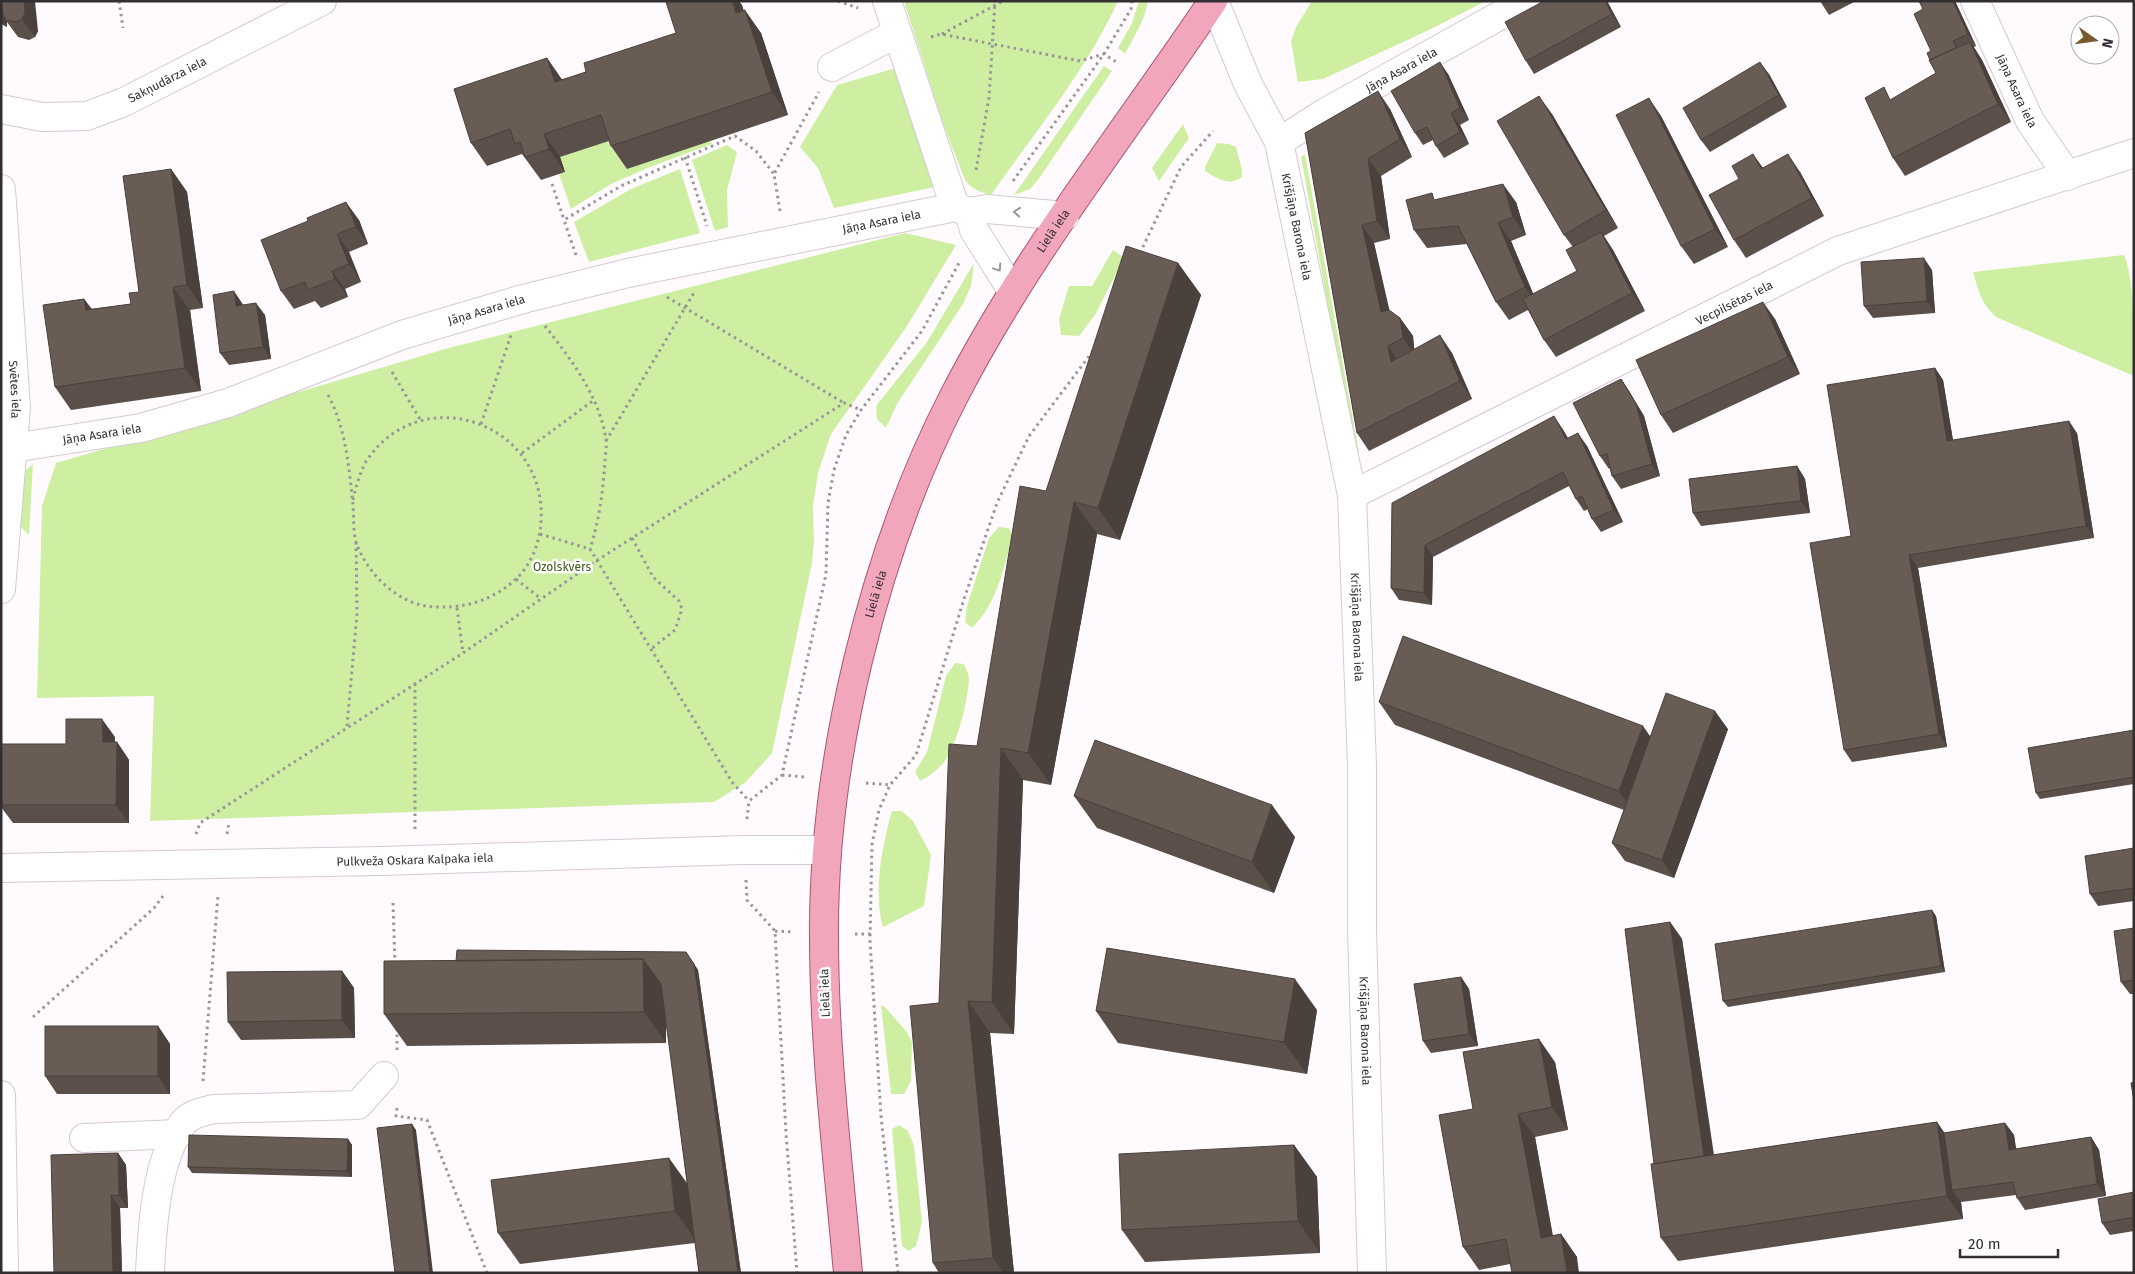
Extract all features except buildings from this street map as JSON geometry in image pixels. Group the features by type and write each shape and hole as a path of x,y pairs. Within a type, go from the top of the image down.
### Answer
{"main road":[{"name":"Lielā iela","path":"848,1273 826,1017 824,933 827,850 835,780 850,700 872,611 888,559 923,464 953,399 1013,292 1214,1"}],"street":[{"name":"Sakņudārza iela","path":"1,109 42,117 87,116 124,102 322,1"},
{"path":"887,1 959,205 1013,292"},
{"name":"Krišjāņa Barona iela","path":"1214,1 1248,84 1279,142 1352,496 1362,766 1362,929 1372,1273"},
{"name":"Jāņa Asara iela","path":"1279,142 1326,112 1526,1"},
{"name":"Jāņa Asara iela","path":"1976,1 2030,121 2068,176"},
{"path":"832,67 899,38"},
{"name":"Vecpilsētas iela","path":"1352,496 1838,251 2134,153"},
{"name":"Svētes iela","path":"1,190 16,407 1,589"},
{"name":"Jāņa Asara iela","path":"13,448 141,428 228,402 402,335 523,299 628,273 959,205 1065,216"},
{"name":"Pulkveža Oskara Kalpaka iela","path":"1,868 414,860 744,850 827,850"},
{"path":"150,1273 153,1220 167,1155 184,1122 201,1111 358,1105 384,1076"},
{"path":"1,1095 4,1273"},
{"path":"84,1138 178,1134"}],"path":[{"path":"119,1 122,28"},
{"path":"959,205 974,182 989,98 995,1"},
{"path":"941,34 1003,1"},
{"path":"1009,187 1104,54 1131,9 1132,1"},
{"path":"899,38 941,34 1080,60 1104,54 1118,63"},
{"path":"774,174 832,67"},
{"path":"1139,255 1181,167 1213,131"},
{"path":"564,220 621,186 735,136 756,151 774,174 781,217"},
{"path":"606,441 715,256 685,157"},
{"path":"552,184 579,263"},
{"path":"523,299 572,360 594,400 606,441 603,491 596,531 590,549 732,782 749,801 782,775 826,574 828,503 834,470 846,435 861,410 922,331 963,256"},
{"path":"628,273 844,403 861,410"},
{"path":"481,424 523,299"},
{"path":"377,345 420,421"},
{"path":"898,1273 881,1116 870,941 872,844 879,810 890,785 916,755 964,599 997,503 1029,436 1094,349"},
{"path":"314,370 331,400 346,448 356,541 357,614 347,727"},
{"path":"522,453 594,400"},
{"path":"33,1017 154,908 186,865 200,823 463,652 596,561 844,403"},
{"path":"352,503 357,481 367,460 382,443 400,430 420,421 461,418 481,424 504,436 522,453 536,478 542,506 540,534 532,558 516,578 490,598 457,608 431,607 406,600 384,585 367,565 356,541"},
{"path":"540,534 590,549"},
{"path":"632,538 653,577 679,601 682,610 675,630 651,649"},
{"path":"516,578 541,599"},
{"path":"457,608 463,652"},
{"path":"414,860 416,682"},
{"path":"202,1088 222,864 229,823"},
{"path":"747,900 774,931 786,1133 797,1273"},
{"path":"393,903 395,973"},
{"path":"396,1023 397,1053"},
{"path":"397,1107 396,1116 427,1120 487,1273"}],"green space":[{"path":"904,1 1118,1 1091,52 1075,77 991,195 976,190 965,180 942,121"},
{"path":"1139,1 1148,1 1147,8 1125,54 1118,48 1132,23"},
{"path":"1312,1 1486,1 1429,30 1323,79 1298,82 1291,41 1296,27"},
{"path":"1104,66 1112,71 1038,180 1030,189 1014,195"},
{"path":"896,68 935,187 834,208 818,168 800,147 837,85"},
{"path":"1183,124 1189,138 1159,181 1152,168"},
{"path":"617,138 711,141 712,144 611,184 571,209 559,174 565,172 560,157"},
{"path":"1217,143 1236,147 1242,177 1237,180 1228,181 1219,179 1205,171 1205,167"},
{"path":"727,145 737,152 727,190 728,227 715,231 692,160"},
{"path":"1305,154 1359,453 1355,455 1301,157"},
{"path":"680,169 700,233 589,262 574,222 631,189"},
{"name":"Ozolskvērs","path":"905,233 956,245 907,326 831,434 818,473 813,506 814,541 812,563 772,753 746,782 714,802 150,821 154,696 37,698 42,506 56,463 452,347"},
{"path":"1113,250 1124,258 1095,315 1079,336 1061,335 1059,319 1069,286 1092,286"},
{"path":"2124,255 2128,266 2132,296 2134,376 1996,317 1984,302 1973,272"},
{"path":"974,263 971,286 963,304 897,404 886,428 877,419 876,406 927,342"},
{"path":"33,464 29,535 16,522 23,473"},
{"path":"999,527 1009,528 1013,537 998,586 988,608 972,628 965,622 967,606 989,538"},
{"path":"955,663 964,664 969,677 961,722 953,745 944,762 933,773 920,781 915,772 927,752 946,676"},
{"path":"892,811 902,811 913,821 931,855 924,906 883,927 879,899 880,869"},
{"path":"881,1005 906,1031 912,1042 911,1081 904,1094 891,1094"},
{"path":"899,1125 908,1131 914,1146 922,1222 916,1246 909,1251 902,1246 892,1129"}]}
